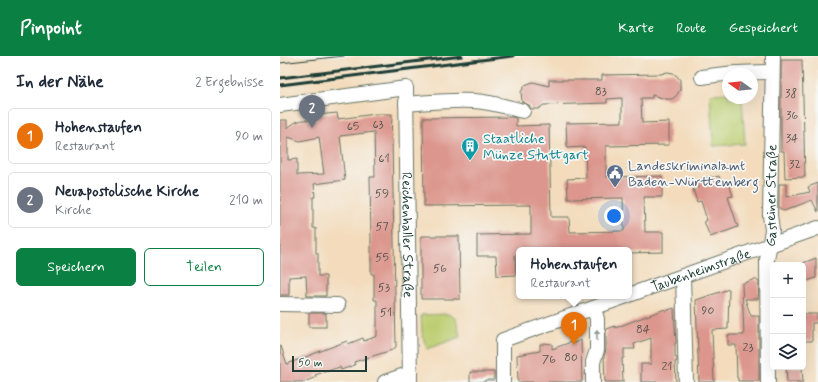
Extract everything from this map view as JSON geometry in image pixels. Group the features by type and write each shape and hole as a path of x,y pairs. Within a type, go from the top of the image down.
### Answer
{"street":[{"name":"Gasteiner Straße","path":"768,382 767,260 772,230 770,215 773,56"},
{"path":"702,77 719,74 772,72"},
{"name":"Reichenhaller Straße","path":"280,105 406,88 410,378"},
{"path":"406,104 424,102 474,102 499,105 522,111"},
{"name":"Taubenheimstraße","path":"632,295 818,228"},
{"path":"683,276 685,301 686,382"},
{"name":"Taubenheimstraße","path":"503,382 502,340 620,299"},
{"path":"280,304 338,305"},
{"path":"593,382 593,362 597,350 597,319 594,308"},
{"path":"385,382 410,378"}],"green space":[{"path":"722,93 722,104 742,104 745,144 713,146 710,94"},
{"path":"448,314 456,319 460,337 427,349 422,334 421,315"}],"building":[{"path":"781,60 802,60 805,177 785,178 784,151 781,151"},
{"path":"667,72 673,73 677,76 680,80 680,90 672,99 652,95 652,98 641,98 642,123 669,122 669,145 606,146 606,177 662,176 662,197 644,197 645,232 663,232 663,252 632,253 632,247 516,247 516,275 497,276 496,256 477,256 477,235 531,234 531,205 424,206 423,118 512,117 516,118 516,126 549,125 551,217 569,217 570,232 624,231 623,198 568,199 567,179 586,178 585,147 567,148 566,123 622,122 622,98 607,99 607,103 544,105 538,109 531,109 529,105 522,102 521,92 525,85 533,82 549,86 549,80 602,80 602,75 661,74"},
{"path":"337,113 338,119 375,114 392,114 391,140 396,347 392,350 354,362 355,365 341,370 340,367 315,375 316,377 304,382 280,382 280,346 287,364 347,341 348,344 363,338 364,341 377,336 377,300 374,300 374,274 371,274 370,177 375,177 374,132 340,136 345,180 314,184 315,197 313,197 313,228 316,228 318,276 326,276 326,296 307,296 306,276 289,277 289,295 280,295 280,120 287,120 287,128 302,120 317,120 317,115","holes":["288,137 300,141 319,137 324,174 297,175 297,159 288,160"]},
{"path":"711,176 712,178 719,176 721,182 728,180 733,196 728,197 738,227 710,237 704,221 707,220 701,201 697,202 693,189 699,187 697,181"},
{"path":"818,183 818,212 812,200 784,211 779,208 779,184 786,184 786,197 810,192 808,187"},
{"path":"421,236 459,236 460,299 421,299"},
{"path":"816,258 816,278 806,281 806,262"},
{"path":"755,279 759,282 758,299 745,299 751,316 759,316 759,381 738,381 736,345 728,345 728,335 744,335 742,284"},
{"path":"729,289 728,329 712,330 714,382 699,382 696,300"},
{"path":"674,308 676,343 675,357 677,358 677,361 675,362 676,382 641,382 641,364 651,364 651,338 634,344 635,349 624,349 624,358 622,358 623,382 605,382 604,356 606,350 607,329 615,326 615,328 665,309 666,311"},
{"path":"309,313 326,313 326,327 309,327"},
{"path":"806,314 817,314 817,323 812,323 812,341 806,341"},
{"path":"581,340 582,382 518,382 517,355 540,351 540,344 544,343 552,344 552,349"},
{"path":"786,370 802,370 803,382 787,382"},
{"path":"470,372 494,372 494,380 485,380 485,382 470,382"}],"tram line":[{"path":"280,63 344,56"}],"railway":[{"path":"280,78 462,56"},
{"path":"280,85 513,56"}],"place":[{"name":"Neuapostolische Kirche","path":"312,128"},
{"name":"Staatliche Münze Stuttgart","path":"470,161"},
{"name":"Landeskriminalamt Baden-Württemberg","path":"615,188"},
{"name":"Hohenstaufen","path":"574,345"}]}
